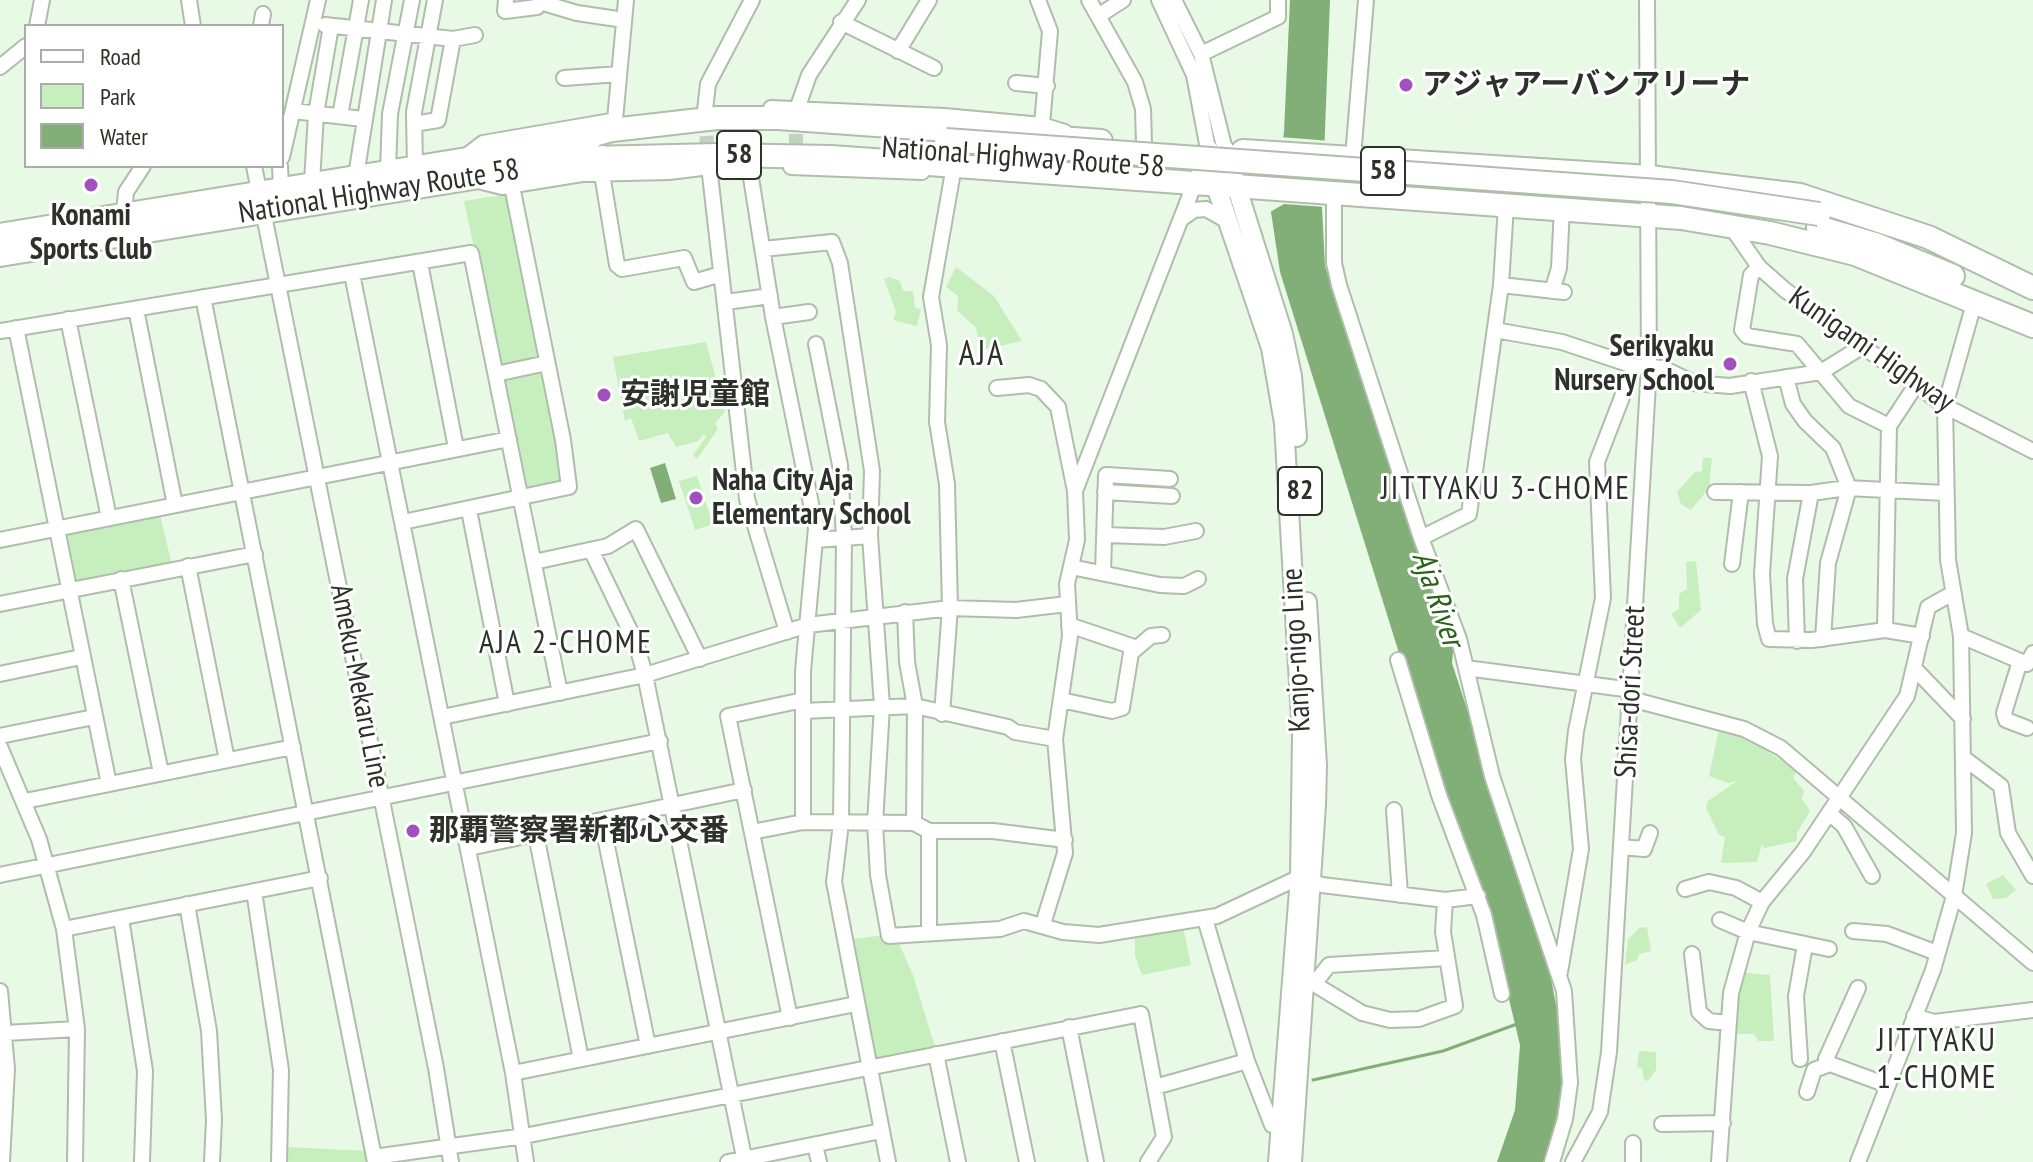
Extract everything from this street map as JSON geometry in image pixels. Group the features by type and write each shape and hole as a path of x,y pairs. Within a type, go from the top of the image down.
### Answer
{"highway":[{"name":"58","path":"589,158 612,130 717,118 808,118 1216,150 1649,177 1800,195 1872,216 1970,254 2033,288"},
{"name":"National Highway Route 58","path":"0,255 270,189 589,158 723,130 787,130 947,156 1672,192 1900,240 1979,288 2033,316"},
{"name":"58","path":"947,156 1215,185 1562,208 1730,225 1855,254 1979,288 2033,326"},
{"name":"National Highway Route 58","path":"0,235 124,212 415,167 466,168"},
{"path":"1970,254 1981,266 1979,288"},
{"name":"National Highway Route 58","path":"1979,288 2033,297"}],"main road":[{"name":"Kanjo-nigo Line","path":"1216,150 1215,185 1271,348 1284,423 1307,878 1305,981 1288,1127 1278,1162"},
{"name":"Kanjo-nigo Line","path":"1215,185 1250,229 1283,334 1294,399 1317,765 1307,878"},
{"path":"1250,229 1252,207 1271,188"},
{"name":"Kanjo-nigo Line","path":"1288,1127 1292,1162"}],"street":[{"path":"37,24 42,0"},
{"path":"189,0 193,24"},
{"path":"284,149 318,0"},
{"path":"340,116 361,0"},
{"path":"356,176 384,0"},
{"path":"388,171 390,114 412,0"},
{"path":"415,167 414,124 435,0"},
{"path":"506,0 505,11 537,7 540,2 577,13 624,20"},
{"path":"615,120 626,0"},
{"path":"705,110 708,84 752,0"},
{"path":"796,110 809,75 858,0"},
{"path":"898,51 929,0"},
{"path":"1038,0 1050,31 1042,125"},
{"path":"1089,0 1138,91 1144,144"},
{"path":"1098,16 1123,0"},
{"path":"1159,0 1194,75 1216,150"},
{"path":"1174,0 1201,54 1216,150"},
{"path":"1201,54 1278,17 1278,0"},
{"path":"1353,157 1366,0"},
{"name":"Shisa-dori Street","path":"1573,1162 1595,1125 1604,1099 1632,694 1649,215 1647,0"},
{"path":"841,22 934,68"},
{"path":"313,24 427,38 453,39 475,35"},
{"path":"312,182 316,114 331,26"},
{"path":"414,124 438,120 453,39"},
{"path":"0,67 23,52"},
{"path":"564,78 619,74"},
{"path":"1016,83 1047,86"},
{"path":"942,714 950,608 947,484 937,422 939,345 931,297 947,156 903,173 796,165 709,166 669,172 589,158 512,186 493,187 466,168 483,143 615,120 705,110 796,110 1042,125 1083,139"},
{"path":"293,111 363,119"},
{"path":"589,158 617,265 622,269 684,258 694,282 721,274"},
{"path":"749,165 773,317 808,481 816,540 803,705 803,822"},
{"path":"709,166 747,499 787,632"},
{"path":"124,212 126,192 142,168"},
{"name":"Ameku-Mekaru Line","path":"255,168 270,189 277,285 450,1155"},
{"path":"1075,491 1181,219 1215,185"},
{"path":"403,522 569,487 512,186"},
{"path":"1330,192 1334,263 1339,285 1421,538 1459,639 1492,776 1560,973 1570,1083 1565,1119 1552,1162"},
{"path":"1421,538 1469,514 1501,285 1506,205"},
{"path":"1501,285 1558,292 1562,208"},
{"path":"1181,219 1194,210 1206,209 1230,223"},
{"name":"Kunigami Highway","path":"1730,225 1759,267 1785,290 1945,406 2033,451"},
{"path":"763,249 832,242 835,250 872,471 870,536 882,706 875,823 878,875 889,936 1000,929 1024,921 1086,935 1205,919 1307,878 1322,885 1445,900 1478,896"},
{"path":"0,331 471,253 560,693"},
{"path":"420,263 456,448"},
{"path":"1759,267 1751,275 1742,330 1747,336 1797,344 1849,406 1889,426"},
{"path":"352,274 469,848 513,1073 526,1162"},
{"path":"1858,1162 1937,953 1954,896 1966,816 1961,636 1948,560 1945,406 1979,288"},
{"path":"726,302 770,296"},
{"path":"203,297 375,1159 450,1155 524,1136 1141,1014 1164,1137 1148,1162"},
{"path":"136,309 175,505"},
{"path":"773,317 809,312"},
{"path":"68,319 109,518"},
{"path":"16,328 109,784"},
{"path":"1495,330 1562,342 1642,366 1663,368 1709,386 1821,372 1863,346"},
{"path":"816,344 840,465 844,538 841,823 834,882 888,1162"},
{"path":"496,374 547,363"},
{"path":"1560,973 1581,849 1573,759 1584,686 1603,598 1597,462 1642,366"},
{"path":"1786,377 1793,404 1805,421 1833,448 1849,488 1828,563 1823,639"},
{"path":"1751,381 1770,456 1770,492 1762,574 1769,639 1823,639 1885,630 1922,636"},
{"path":"997,388 1029,385 1041,389 1058,407 1068,470 1075,491 1077,540 1071,567 1067,604 1069,625 1055,739 1065,853 1043,924"},
{"path":"1885,630 1889,426 1916,385"},
{"path":"0,540 509,439"},
{"path":"1103,572 1106,475 1170,479"},
{"path":"1715,492 1811,493 1849,488 1945,493"},
{"path":"1105,492 1172,496"},
{"path":"1732,564 1741,492"},
{"path":"1797,641 1795,579 1811,493"},
{"path":"469,510 507,704"},
{"path":"534,562 608,546 636,529 700,659"},
{"path":"1105,535 1164,537 1196,531"},
{"path":"816,540 870,536"},
{"path":"591,550 636,643 645,675 744,1160"},
{"path":"0,604 255,554"},
{"path":"188,566 227,760"},
{"path":"1071,567 1160,585 1184,586 1198,579"},
{"path":"121,579 161,773"},
{"path":"1719,1162 1734,973 1748,932 1762,902 1830,814 1907,696 1931,604 1953,593"},
{"path":"442,717 645,675 808,625 950,608 1016,610 1067,604"},
{"path":"905,612 907,662 915,706 914,823"},
{"path":"1069,625 1134,647"},
{"path":"1061,700 1112,711 1122,708 1134,647 1151,636 1162,635"},
{"path":"1961,636 2028,661 2004,713 2006,720 2027,728"},
{"path":"0,674 81,657"},
{"path":"1398,660 1439,795 1478,896 1502,994"},
{"path":"1466,668 1632,694 1757,734 1781,748 1841,797 2033,963"},
{"path":"1915,669 1963,719"},
{"path":"790,1018 728,716 803,705 844,709 915,706 1055,739"},
{"path":"0,736 94,717"},
{"path":"0,875 660,741"},
{"path":"0,747 25,801 64,929 77,1029 75,1162"},
{"path":"25,801 293,747"},
{"path":"1965,759 2001,786 2008,833 2033,876"},
{"path":"469,848 744,790"},
{"path":"1394,810 1400,895"},
{"path":"1830,814 1844,826 1872,876"},
{"path":"602,822 648,1046"},
{"path":"752,832 803,822 914,823 929,831 993,831 1065,840"},
{"path":"929,831 929,933"},
{"path":"1621,847 1644,849 1650,833"},
{"path":"536,835 581,1059"},
{"path":"64,929 320,878"},
{"path":"1685,889 1709,882 1736,888 1762,902"},
{"path":"254,891 281,1070 279,1162"},
{"path":"1445,900 1443,932 1455,1006 1419,1019 1390,1020 1362,1013 1305,981 1329,965 1447,958"},
{"path":"187,904 209,1031 214,1120 212,1162"},
{"path":"121,918 143,1045 145,1118 142,1162"},
{"path":"1205,919 1247,1061 1272,1125 1288,1127"},
{"path":"1720,920 1748,932 1829,949"},
{"path":"1853,931 1887,934 1937,953"},
{"path":"1800,1059 1796,996 1805,945"},
{"path":"1692,954 1699,1012 1709,1021 1729,1023"},
{"path":"1858,988 1826,1059 1830,1064 1887,1085"},
{"path":"0,991 7,1087 2,1162"},
{"path":"513,1073 856,1004"},
{"path":"1914,1016 1934,1022 2033,1010"},
{"path":"1069,1027 1096,1162"},
{"path":"5,1033 77,1029"},
{"path":"1002,1041 1027,1162"},
{"path":"936,1054 958,1162"},
{"path":"1155,1087 1247,1061"},
{"path":"1807,1092 1814,1070 1830,1064"},
{"path":"1662,1124 1723,1123"},
{"path":"728,1162 881,1131"},
{"path":"1633,1143 1633,1162"},
{"path":"815,1145 819,1162"}],"green space":[{"path":"509,194 565,485 526,492 464,201"},
{"path":"956,267 994,296 1022,341 981,350 976,328 957,310 958,296 946,287"},
{"path":"889,277 900,281 903,291 913,291 915,308 921,309 917,326 893,320 896,312 884,279"},
{"path":"706,342 725,412 715,423 718,429 697,459 693,455 706,437 704,434 698,441 676,447 668,433 639,441 631,418 625,421 613,357"},
{"path":"1703,458 1712,458 1709,488 1691,510 1681,504 1677,492 1695,472 1702,471"},
{"path":"697,476 713,524 695,530 679,481"},
{"path":"160,515 171,561 167,565 74,584 64,531"},
{"path":"1696,561 1701,610 1680,628 1671,614 1679,609 1679,594 1687,589 1686,562"},
{"path":"1719,729 1749,739 1749,746 1750,740 1797,771 1793,778 1804,791 1802,799 1810,811 1797,833 1797,841 1764,848 1762,844 1757,862 1721,863 1725,837 1719,835 1706,808 1708,801 1737,781 1728,783 1709,776"},
{"path":"2003,875 2016,890 2006,898 1993,899 1986,884"},
{"path":"1183,927 1191,965 1142,975 1135,956 1135,934"},
{"path":"1647,927 1651,951 1639,954 1637,960 1625,965 1628,939 1639,928"},
{"path":"886,935 897,939 913,975 935,1047 876,1059 853,939"},
{"path":"1738,972 1770,975 1774,1041 1758,1041 1754,1034 1733,1034"},
{"path":"1639,1051 1656,1052 1656,1070 1648,1081 1644,1080 1642,1068 1637,1067"},
{"path":"285,1147 369,1151 370,1162 284,1162"}],"water":[{"name":"Aja River","path":"1290,0 1330,0 1322,208 1325,266 1454,641 1452,663 1546,952 1563,1042 1562,1095 1545,1162 1497,1162 1515,1110 1520,1045 1501,966 1439,781 1280,272 1271,212 1284,132"},
{"path":"665,463 676,499 661,503 650,468"}],"pier":[{"path":"1280,137 1330,141 1325,207 1284,204 1270,212"}],"waterway":[{"path":"1313,1080 1443,1051 1517,1024"}],"tunnel":[{"path":"796,113 796,163"},
{"path":"705,115 708,162"}],"place":[{"name":"アジャアーバンアリーナ","path":"1406,85"},
{"name":"Konami Sports Club","path":"91,185"},
{"name":"Serikyaku Nursery School","path":"1730,364"},
{"name":"安謝児童館","path":"604,395"},
{"name":"Naha City Aja Elementary School","path":"696,498"},
{"name":"那覇警察署新都心交番","path":"413,831"}],"district":[{"name":"AJA","path":"982,355"},
{"name":"JITTYAKU 3-CHOME","path":"1506,490"},
{"name":"AJA 2-CHOME","path":"566,644"},
{"name":"JITTYAKU 1-CHOME","path":"1937,1060"}]}
